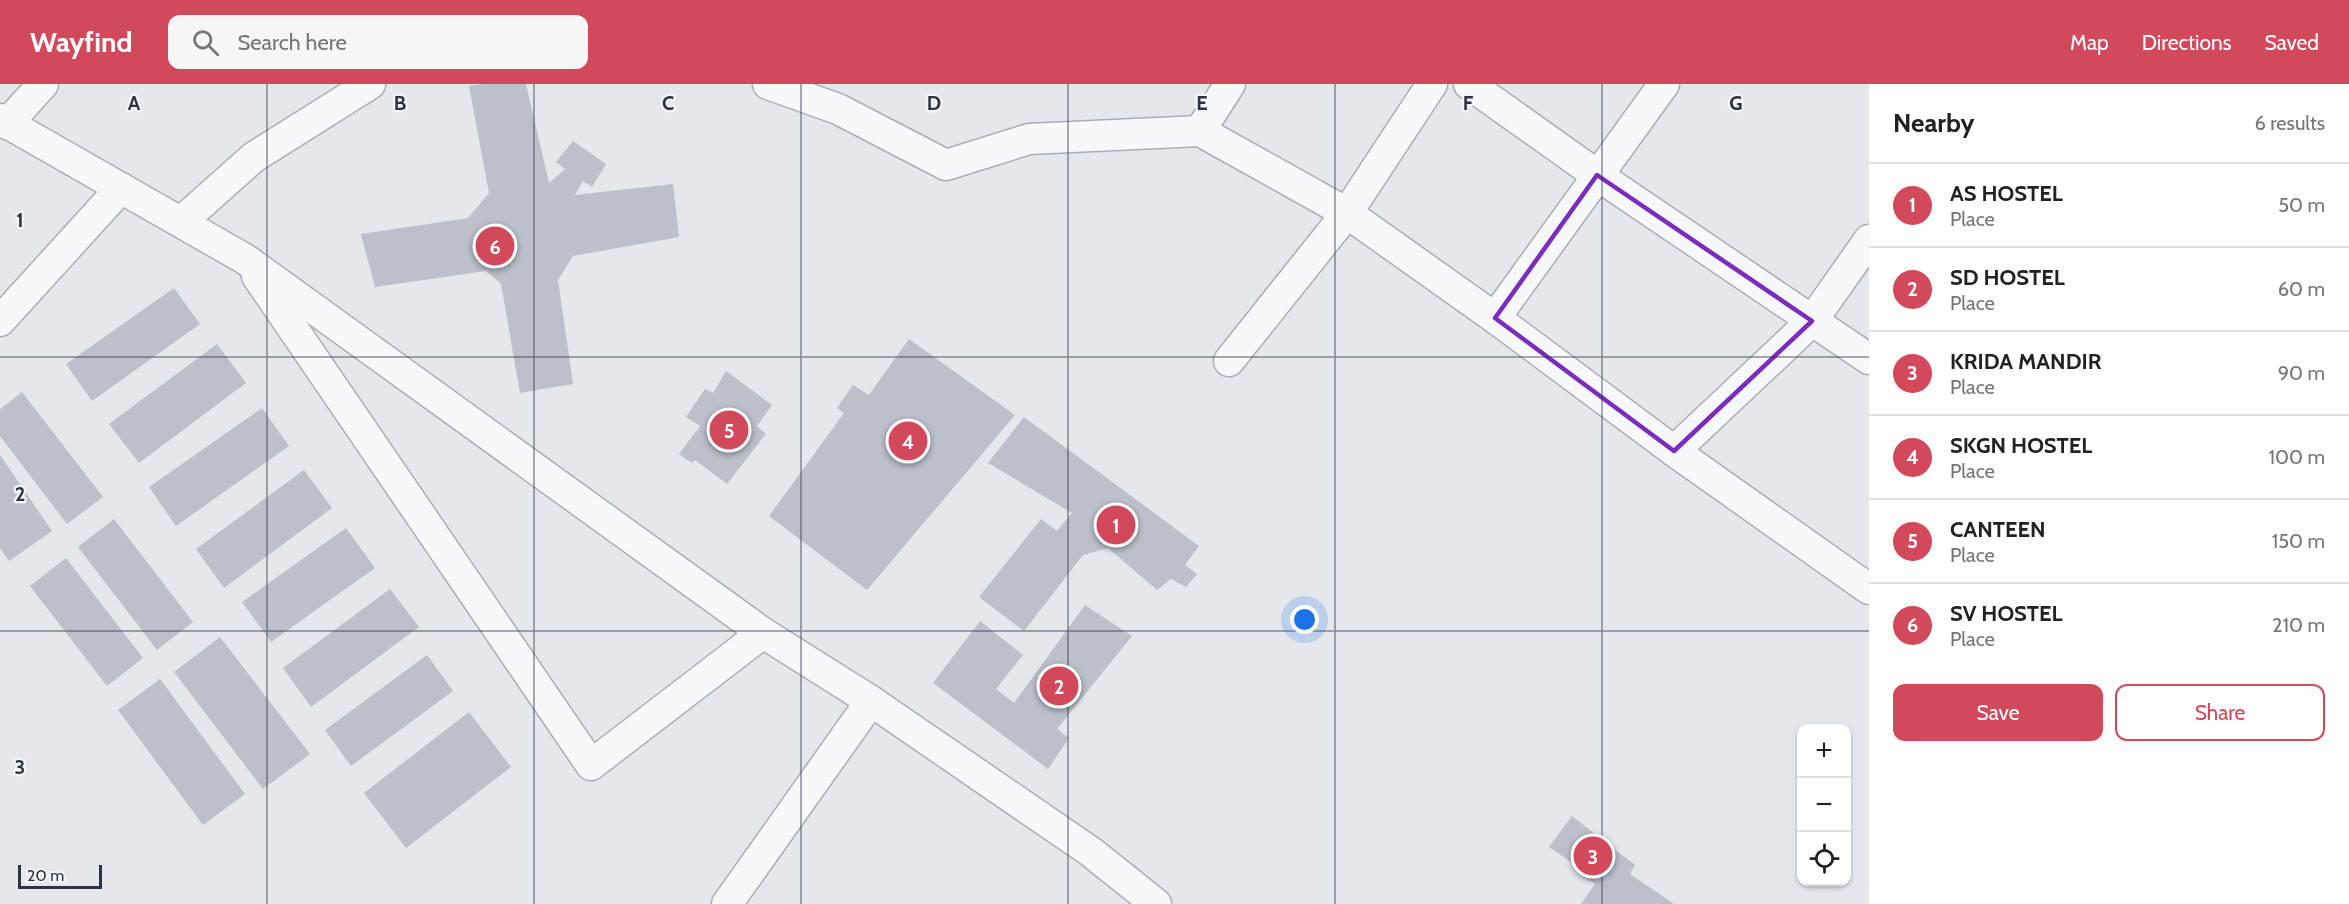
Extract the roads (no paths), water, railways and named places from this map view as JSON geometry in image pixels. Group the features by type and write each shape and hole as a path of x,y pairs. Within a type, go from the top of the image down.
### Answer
{"street":[{"path":"43,84 4,122 245,259 763,633 871,701 1091,852 1156,904"},
{"path":"181,222 254,157 370,84"},
{"path":"768,84 838,109 946,165 1029,139 1200,131 1347,213 1495,318 1674,451 1869,588"},
{"path":"1200,131 1230,84"},
{"path":"1228,361 1347,213 1432,84"},
{"path":"1469,84 1597,176 1869,359"},
{"path":"1495,318 1664,84"},
{"path":"0,321 121,188"},
{"path":"1674,451 1812,321 1869,240"},
{"path":"245,259 591,765 763,633"},
{"path":"727,904 871,701"}],"place":[{"name":"SV HOSTEL","path":"495,246"},
{"name":"CANTEEN","path":"729,430"},
{"name":"SKGN HOSTEL","path":"908,441"},
{"name":"AS HOSTEL","path":"1116,525"},
{"name":"SD HOSTEL","path":"1059,686"},
{"name":"KRIDA MANDIR","path":"1593,856"}]}
